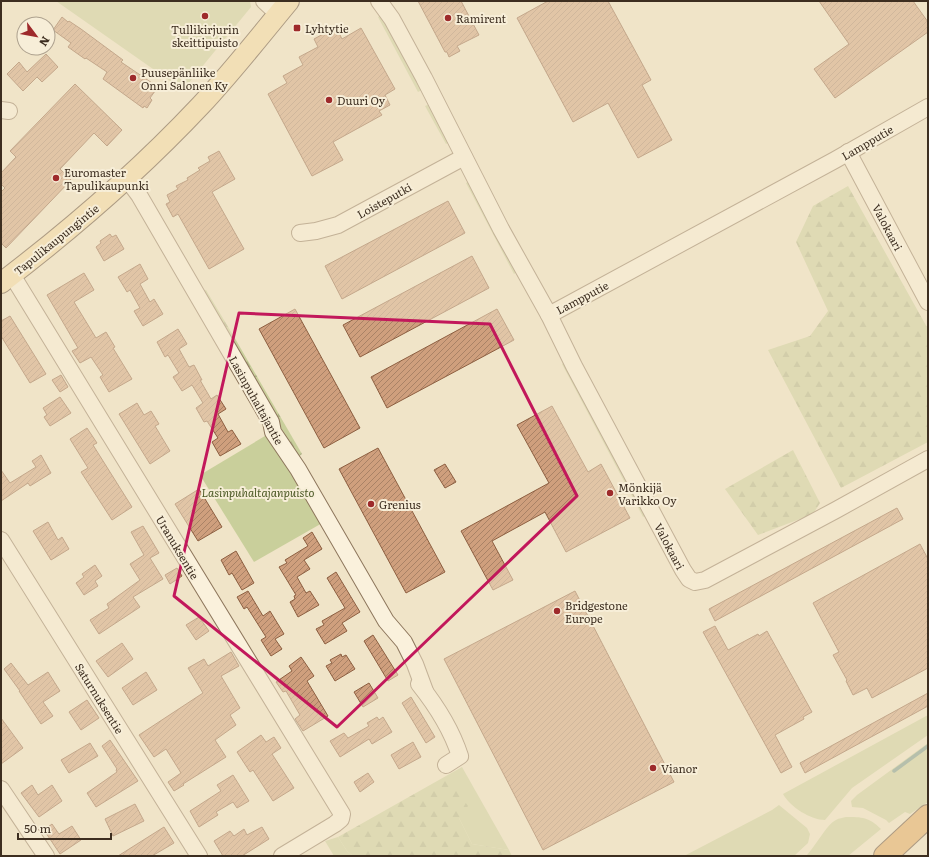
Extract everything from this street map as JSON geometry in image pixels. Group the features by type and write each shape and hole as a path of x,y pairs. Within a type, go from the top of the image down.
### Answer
{"highway":[{"path":"885,856 928,816"},
{"path":"889,856 928,829"}],"main road":[{"name":"Tapulikaupungintie","path":"6,279 57,239 127,179 200,106 277,5"}],"street":[{"name":"Lampputie","path":"379,1 392,19 501,228 549,315 707,230 928,107"},
{"name":"Valokaari","path":"848,152 928,302"},
{"name":"Loisteputki","path":"300,233 316,231 338,225 464,157"},
{"name":"Lasinpuhaltajantie","path":"127,179 139,195 271,422 273,432 298,469 386,621 404,642 415,664 425,691 455,740 460,756 446,764"},
{"name":"Uranuksentie","path":"6,279 255,670 293,736 342,814 341,819 335,824 282,856"},
{"name":"Valokaari","path":"549,315 574,366 683,570 689,579 695,582 704,580 928,459"},
{"name":"Saturnuksentie","path":"1,540 199,856"},
{"path":"1,789 46,856"}],"highlighted area":[{"path":"239,313 490,324 577,496 337,727 174,596"}],"green space":[{"path":"56,1 250,1 251,7 183,90"},
{"path":"381,15 422,90 418,92 378,17"},
{"path":"430,104 450,142 446,144 425,106"},
{"path":"471,180 518,271 514,274 466,183"},
{"path":"848,186 928,329 928,442 841,488 768,350 810,336 828,311 796,242 813,206"},
{"path":"206,290 302,454 298,457 201,292"},
{"path":"566,362 647,515 643,517 562,364"},
{"name":"Lasinpuhaltajanpuisto","path":"270,433 324,522 254,562 200,475"},
{"path":"793,450 820,503 813,514 758,535 725,489"},
{"path":"928,715 928,735 852,788 825,820 814,818 801,812 786,799 783,794"},
{"path":"928,743 928,802 910,814 905,812 889,823 863,808 852,807 851,801 857,795"},
{"path":"462,767 509,850 472,844 459,818 446,776"},
{"path":"446,776 468,806 459,818 472,844 509,850 512,856 353,856 347,851 338,837"},
{"path":"779,805 807,828 810,834 808,843 794,856 684,856 772,810"},
{"path":"846,817 865,818 873,822 881,829 848,856 806,856 832,822"},
{"path":"338,837 347,851 353,856 334,856 325,841"}],"building":[{"name":"Ramirent","path":"418,1 461,1 479,35 457,46 460,51 449,57"},
{"path":"548,1 608,1 651,80 642,85 672,140 638,158 608,103 573,122 517,18"},
{"path":"819,1 913,1 928,22 928,32 835,98 814,69 849,44"},
{"path":"62,17 68,22 69,21 123,60 121,62 158,87 150,98 152,100 147,108 144,106 143,108 103,79 107,72 68,47 71,43 56,32 56,26"},
{"name":"Duuri Oy","path":"336,27 342,39 361,28 395,89 385,95 390,105 379,111 382,115 333,142 343,160 312,176 268,94 287,83 283,76 303,65 299,57 318,47 314,39"},
{"path":"44,56 48,56 58,67 42,82 37,77 23,91 7,74 19,62 27,72"},
{"path":"75,84 122,130 107,146 94,133 60,169 71,180 6,248 1,243 1,192 5,188 1,184 1,173 16,157 10,151"},
{"path":"219,151 235,179 212,192 244,249 209,269 178,214 173,217 166,204 170,202 167,195 178,189 176,186 188,180 187,178 200,170 198,168 210,161 208,157"},
{"path":"448,201 465,233 342,299 325,266"},
{"path":"110,234 112,237 116,235 124,249 104,261 96,247 101,243 100,241"},
{"path":"472,256 489,288 360,357 343,325"},
{"path":"140,264 148,279 140,284 150,302 154,299 163,314 143,326 134,311 140,308 130,290 127,292 118,277"},
{"path":"84,273 94,290 74,302 96,338 106,332 115,347 113,348 132,379 109,392 100,377 103,375 91,357 80,363 72,351 78,348 47,295"},
{"path":"295,309 360,428 324,448 259,329"},
{"path":"497,309 514,340 387,408 371,377"},
{"path":"10,316 46,374 30,383 1,336 1,321"},
{"path":"178,329 187,344 179,349 189,367 194,365 202,380 200,380 211,399 217,395 226,409 218,414 228,432 232,430 241,444 220,456 212,442 218,438 207,421 204,422 196,408 203,403 192,385 182,391 173,377 179,373 168,355 165,357 157,342"},
{"path":"61,375 68,387 60,392 52,380"},
{"path":"60,397 71,413 50,426 44,417 47,415 43,408"},
{"path":"137,403 144,415 151,411 159,424 155,426 170,451 150,464 119,414"},
{"path":"552,406 588,472 601,464 630,518 566,552 545,512 492,541 513,580 493,590 461,531 549,483 517,425"},
{"path":"87,428 97,443 93,445 132,507 112,520 81,472 88,468 70,439"},
{"path":"378,448 445,572 406,593 339,469"},
{"path":"41,455 51,473 30,486 28,483 1,501 1,470 10,483 36,467 32,461"},
{"path":"445,464 456,482 445,488 434,470"},
{"path":"199,489 222,527 198,541 175,504"},
{"path":"897,508 903,519 715,621 709,609"},
{"path":"48,522 58,540 62,537 69,549 51,560 33,531"},
{"path":"143,526 159,553 150,558 163,579 133,597 140,607 99,634 90,620 109,608 107,604 140,580 130,564 144,555 131,532"},
{"path":"312,532 322,549 304,560 310,569 297,577 306,593 310,591 319,605 298,617 290,602 295,599 294,596 296,595 279,567 287,563 285,560 308,546 303,538"},
{"path":"920,544 928,559 928,668 872,698 867,688 853,695 846,681 847,680 833,655 839,652 813,603"},
{"path":"236,551 254,583 242,590 232,573 229,575 221,560"},
{"path":"95,565 102,576 95,581 98,586 84,595 76,583 84,577 82,574"},
{"path":"177,568 182,576 170,584 165,575"},
{"path":"336,572 360,612 342,623 347,631 325,644 316,629 324,625 322,621 345,608 327,578"},
{"path":"248,591 263,616 270,611 284,634 275,639 282,649 271,656 261,640 266,637 247,607 244,609 237,597"},
{"path":"575,591 674,782 543,850 444,659"},
{"path":"199,617 209,631 196,640 186,625"},
{"path":"715,626 728,650 758,634 759,636 767,631 812,712 803,717 804,719 775,735 792,767 781,773 703,632"},
{"path":"373,635 398,675 388,681 364,641"},
{"path":"122,643 133,659 108,677 96,661"},
{"path":"231,652 239,666 221,676 240,708 230,715 236,725 215,740 226,757 174,791 168,782 181,773 166,749 154,757 139,735 203,693 188,668 204,659 208,666"},
{"path":"341,654 342,657 346,655 355,669 335,681 326,666 332,663 330,660"},
{"path":"301,657 314,676 307,681 328,716 303,731 295,719 300,715 286,691 283,692 276,682 292,671 289,666"},
{"path":"11,663 28,685 48,672 60,691 43,702 53,716 41,724 4,669"},
{"path":"146,672 157,690 133,705 122,688"},
{"path":"369,683 378,698 363,707 354,692"},
{"path":"928,693 928,706 805,773 800,763"},
{"path":"411,697 435,737 426,743 402,703"},
{"path":"87,700 99,718 81,730 69,712"},
{"path":"377,717 379,720 383,717 392,732 372,744 369,739 340,757 330,741 344,733 348,738 369,726 367,723"},
{"path":"1,718 23,748 1,764"},
{"path":"261,735 266,742 274,737 281,748 272,754 294,788 273,801 253,770 250,772 237,752"},
{"path":"110,740 138,781 96,807 87,793 117,772 117,769 102,746"},
{"path":"413,742 421,757 399,769 391,755"},
{"path":"90,743 98,756 69,773 61,760"},
{"path":"368,773 374,782 360,792 354,782"},
{"path":"233,775 249,801 237,808 233,802 216,812 218,815 199,827 190,811 221,791 217,785"},
{"path":"32,785 38,795 52,785 62,801 39,817 21,793"},
{"path":"135,804 144,821 113,836 105,819"},
{"path":"52,824 59,834 72,826 81,840 60,854 44,830"},
{"path":"164,827 174,843 152,856 118,856"},
{"path":"262,827 269,839 242,856 223,856 214,841 230,831 234,836 244,829 247,835"}],"waterway":[{"path":"894,771 928,746"}],"place":[{"name":"Tullikirjurin skeittipuisto","path":"205,16"},
{"name":"Ramirent","path":"448,18"},
{"name":"Lyhtytie","path":"297,28"},
{"name":"Puusepänliike Onni Salonen Ky","path":"133,78"},
{"name":"Duuri Oy","path":"329,100"},
{"name":"Euromaster Tapulikaupunki","path":"56,178"},
{"name":"Mönkijä Varikko Oy","path":"610,493"},
{"name":"Grenius","path":"371,504"},
{"name":"Bridgestone Europe","path":"557,611"},
{"name":"Vianor","path":"653,768"}]}
